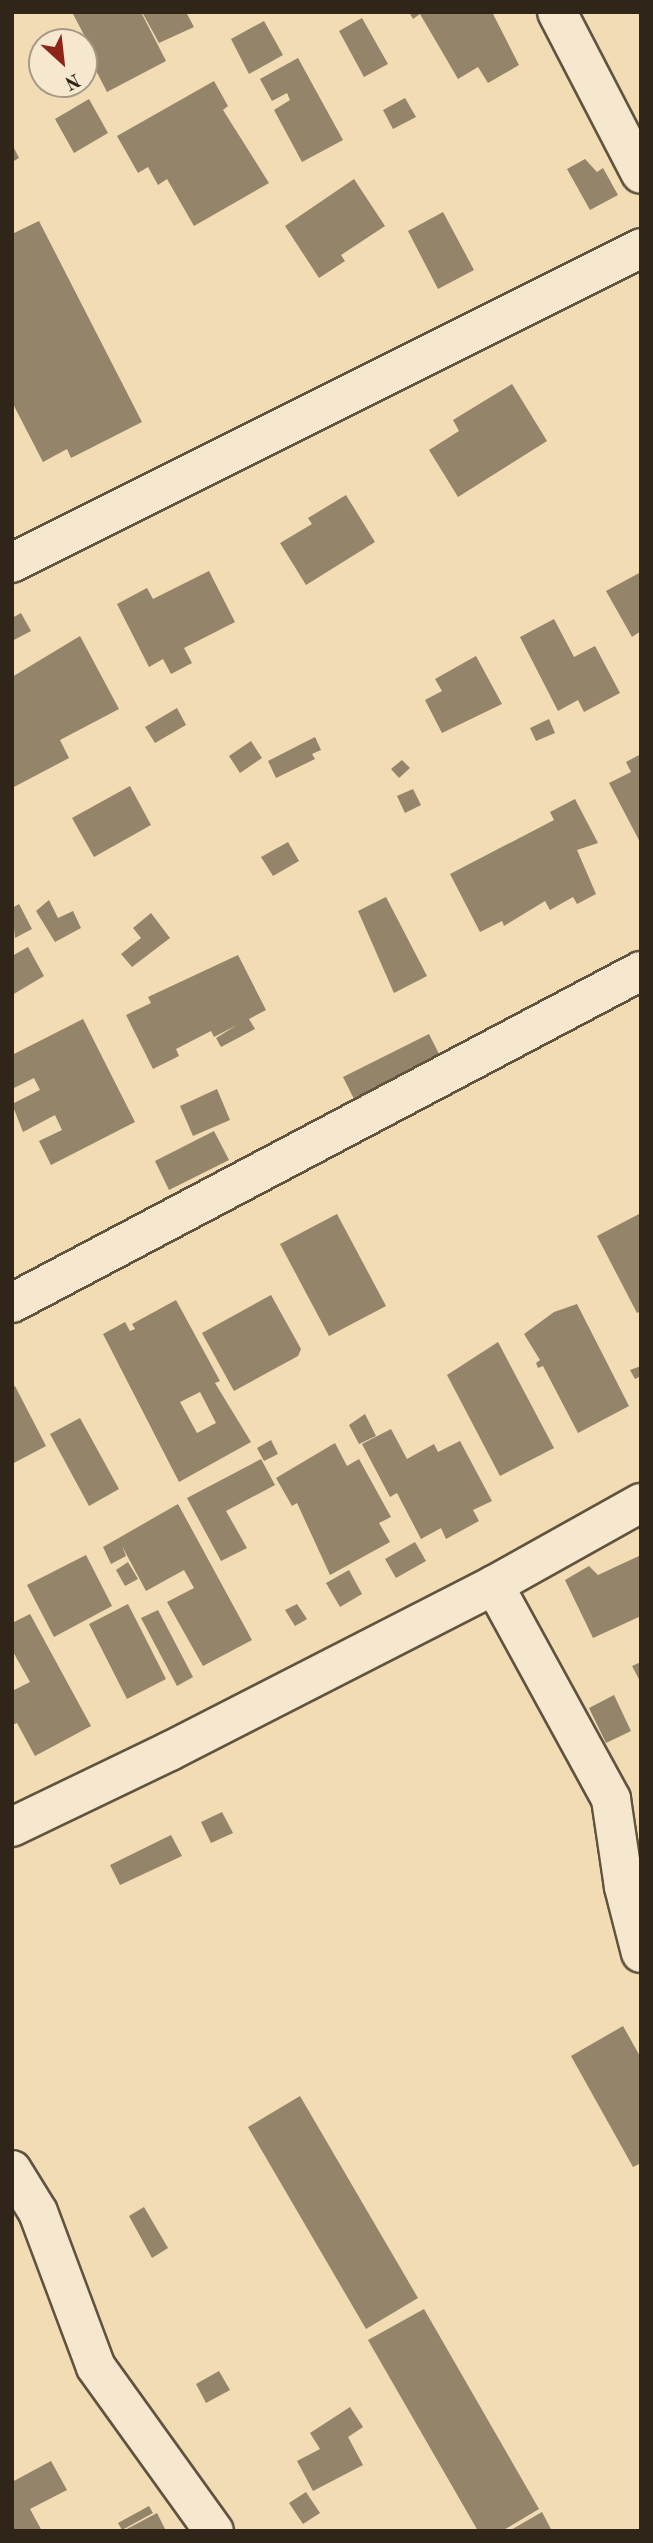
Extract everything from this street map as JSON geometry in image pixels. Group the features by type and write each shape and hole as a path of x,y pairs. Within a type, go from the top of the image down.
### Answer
{"street":[{"path":"558,12 641,174"},
{"path":"12,563 641,248"},
{"path":"12,1303 641,971"},
{"path":"12,1827 170,1751 494,1585 641,1503"},
{"path":"494,1585 611,1799 624,1887 641,1953"},
{"path":"12,2171 38,2212 96,2367 214,2531"}],"building":[{"path":"72,12 141,12 166,61 107,92 98,75 98,28 80,28"},
{"path":"142,12 186,12 194,27 159,43"},
{"path":"409,12 492,12 519,65 488,83 478,67 458,79 420,14 413,19"},
{"path":"362,18 388,64 364,77 339,31"},
{"path":"264,21 283,55 249,74 231,39"},
{"path":"298,58 343,140 302,162 274,110 290,100 287,93 272,101 260,79"},
{"path":"214,81 228,106 223,110 269,183 194,226 167,179 158,185 148,167 138,173 117,136"},
{"path":"405,98 416,117 393,129 383,110"},
{"path":"89,99 108,133 74,153 55,119"},
{"path":"12,144 19,158 12,162"},
{"path":"585,159 597,172 603,168 618,195 590,210 567,169"},
{"path":"354,179 385,226 341,255 345,261 319,278 285,226"},
{"path":"443,212 474,270 438,289 408,231"},
{"path":"39,221 142,422 71,458 67,449 43,462 12,402 12,234"},
{"path":"512,384 547,441 458,497 429,450 459,431 453,420"},
{"path":"346,495 375,542 306,585 280,543 312,524 308,518"},
{"path":"209,571 235,622 184,648 192,663 171,674 163,659 149,667 117,604 147,588 153,599"},
{"path":"641,572 641,631 632,637 606,591"},
{"path":"21,613 31,631 12,641 12,618"},
{"path":"554,619 574,657 595,646 620,693 584,712 578,700 558,711 520,637"},
{"path":"80,636 119,709 60,740 69,758 12,788 12,677"},
{"path":"476,656 502,704 442,733 425,700 442,691 435,679"},
{"path":"177,708 186,725 155,743 145,727"},
{"path":"549,719 555,733 536,741 530,728"},
{"path":"315,737 321,750 312,754 315,759 276,778 268,761"},
{"path":"251,741 262,758 240,773 229,756"},
{"path":"641,754 641,844 609,783 631,772 626,762"},
{"path":"402,760 410,768 399,778 391,769"},
{"path":"130,786 151,825 94,857 72,818"},
{"path":"413,789 421,805 405,813 397,796"},
{"path":"575,799 598,843 577,850 596,894 577,904 573,897 550,910 545,901 504,926 502,921 480,932 450,874 554,820 550,812"},
{"path":"288,842 299,861 273,876 261,857"},
{"path":"386,897 427,976 394,993 358,911"},
{"path":"49,900 58,918 73,911 81,928 55,942 36,911"},
{"path":"19,904 32,929 15,938 12,908"},
{"path":"151,913 170,938 132,967 121,954 141,938 133,928"},
{"path":"28,947 44,976 12,995 12,956"},
{"path":"238,955 266,1010 249,1019 255,1029 221,1047 216,1038 237,1025 214,1037 211,1031 176,1049 179,1056 153,1069 126,1015 151,1003 148,997"},
{"path":"83,1019 135,1122 51,1165 39,1141 62,1130 55,1115 23,1132 12,1104 40,1090 34,1078 12,1089 12,1055"},
{"path":"429,1034 441,1058 355,1101 343,1077"},
{"path":"217,1089 230,1120 193,1136 180,1106"},
{"path":"214,1131 229,1160 169,1190 155,1161"},
{"path":"641,1213 641,1311 637,1313 597,1236"},
{"path":"337,1214 386,1306 329,1336 280,1244"},
{"path":"271,1295 301,1349 298,1356 234,1391 202,1333"},
{"path":"176,1300 220,1381 215,1383 251,1442 179,1482 103,1334 125,1322 130,1331 135,1329 132,1324","holes":["200,1392 216,1423 197,1433 180,1402"]},
{"path":"577,1304 629,1406 578,1433 543,1366 538,1368 536,1363 540,1360 524,1334 554,1312"},
{"path":"498,1342 554,1448 500,1476 447,1375"},
{"path":"641,1366 641,1376 635,1379 630,1370"},
{"path":"15,1386 46,1446 12,1464 12,1387"},
{"path":"365,1414 376,1436 359,1444 349,1425"},
{"path":"80,1418 119,1489 89,1506 50,1434"},
{"path":"391,1429 407,1459 434,1444 438,1452 460,1441 492,1501 473,1510 479,1521 446,1539 441,1528 421,1539 397,1493 390,1497 362,1444"},
{"path":"271,1440 278,1454 264,1461 257,1448"},
{"path":"335,1443 347,1466 359,1459 391,1517 379,1523 390,1542 330,1575 297,1503 292,1506 276,1478"},
{"path":"261,1459 275,1485 226,1511 247,1548 221,1561 187,1498"},
{"path":"178,1504 252,1640 203,1666 167,1602 194,1588 184,1570 146,1591 122,1546 126,1556 111,1564 103,1547"},
{"path":"415,1542 426,1561 396,1578 385,1559"},
{"path":"86,1555 112,1606 54,1637 27,1585"},
{"path":"641,1555 641,1616 593,1638 565,1580 589,1566 598,1575"},
{"path":"128,1562 138,1579 125,1586 116,1570"},
{"path":"349,1570 362,1594 340,1607 326,1583"},
{"path":"128,1604 166,1679 127,1699 89,1624"},
{"path":"297,1604 307,1619 295,1626 285,1610"},
{"path":"158,1610 193,1677 177,1686 141,1618"},
{"path":"30,1614 91,1726 35,1756 17,1723 12,1725 12,1691 30,1682 12,1650 12,1623"},
{"path":"641,1662 641,1683 632,1666"},
{"path":"614,1695 631,1731 606,1743 589,1708"},
{"path":"222,1812 233,1833 211,1843 201,1822"},
{"path":"171,1835 182,1856 120,1885 110,1865"},
{"path":"623,2026 641,2058 641,2163 633,2167 571,2056"},
{"path":"300,2096 418,2298 366,2329 248,2127"},
{"path":"144,2207 168,2248 152,2258 129,2216"},
{"path":"424,2309 539,2509 502,2531 478,2531 368,2340"},
{"path":"219,2371 230,2390 206,2403 196,2384"},
{"path":"350,2407 363,2427 348,2437 363,2465 313,2491 297,2461 320,2449 310,2433"},
{"path":"51,2461 67,2490 30,2509 42,2531 12,2531 12,2482"},
{"path":"306,2492 320,2513 303,2524 289,2503"},
{"path":"149,2506 153,2513 122,2530 118,2523"},
{"path":"542,2512 552,2531 509,2531"},
{"path":"157,2513 166,2531 123,2531"}]}
